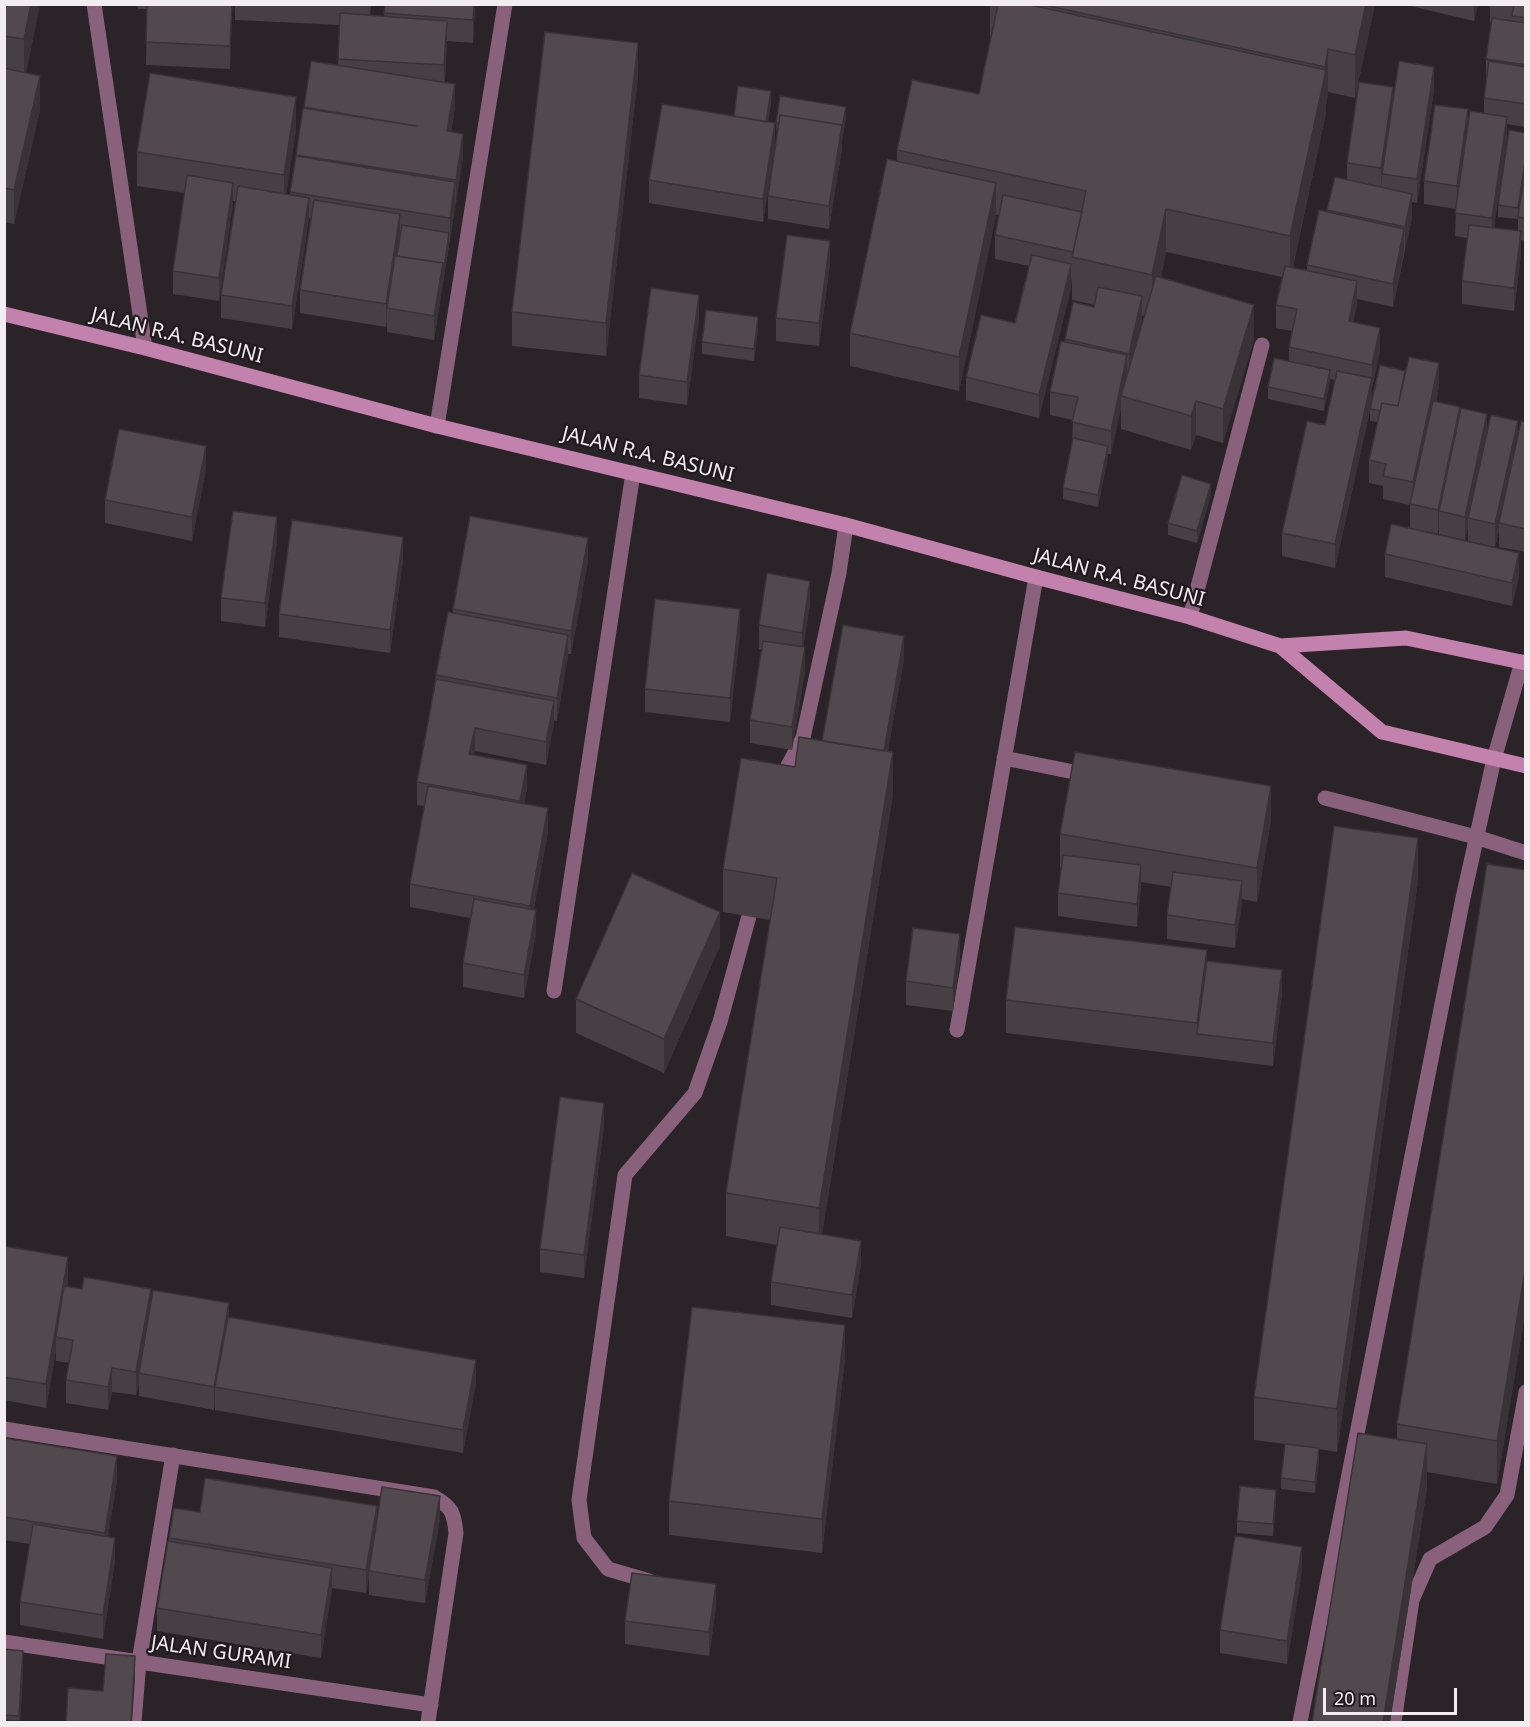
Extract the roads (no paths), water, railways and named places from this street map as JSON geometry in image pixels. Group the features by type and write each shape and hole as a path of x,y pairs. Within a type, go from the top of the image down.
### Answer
{"main road":[{"name":"JALAN R.A. BASUNI","path":"4,314 145,348 437,426 846,525 1036,578 1190,617 1280,646 1406,638 1524,662"},
{"name":"JALAN R.A. BASUNI","path":"1280,646 1382,732 1526,766"}],"street":[{"path":"94,4 145,348"},
{"path":"437,426 505,4"},
{"path":"1190,617 1262,345"},
{"path":"554,992 633,473"},
{"path":"772,796 803,738 839,573 846,525"},
{"path":"957,1030 1036,578"},
{"path":"1300,1722 1396,1227 1476,837 1494,759 1524,662"},
{"path":"1004,758 1106,778"},
{"path":"1325,798 1476,837 1526,853"},
{"path":"660,1585 608,1569 584,1538 579,1500 625,1175 694,1093 720,1022 750,916"},
{"path":"1394,1722 1412,1600 1430,1559 1485,1527 1507,1495 1526,1392"},
{"path":"4,1429 434,1497 448,1505 454,1517 456,1533 428,1722"},
{"path":"134,1722 139,1662 173,1455"},
{"name":"JALAN GURAMI","path":"4,1642 431,1706"}]}
